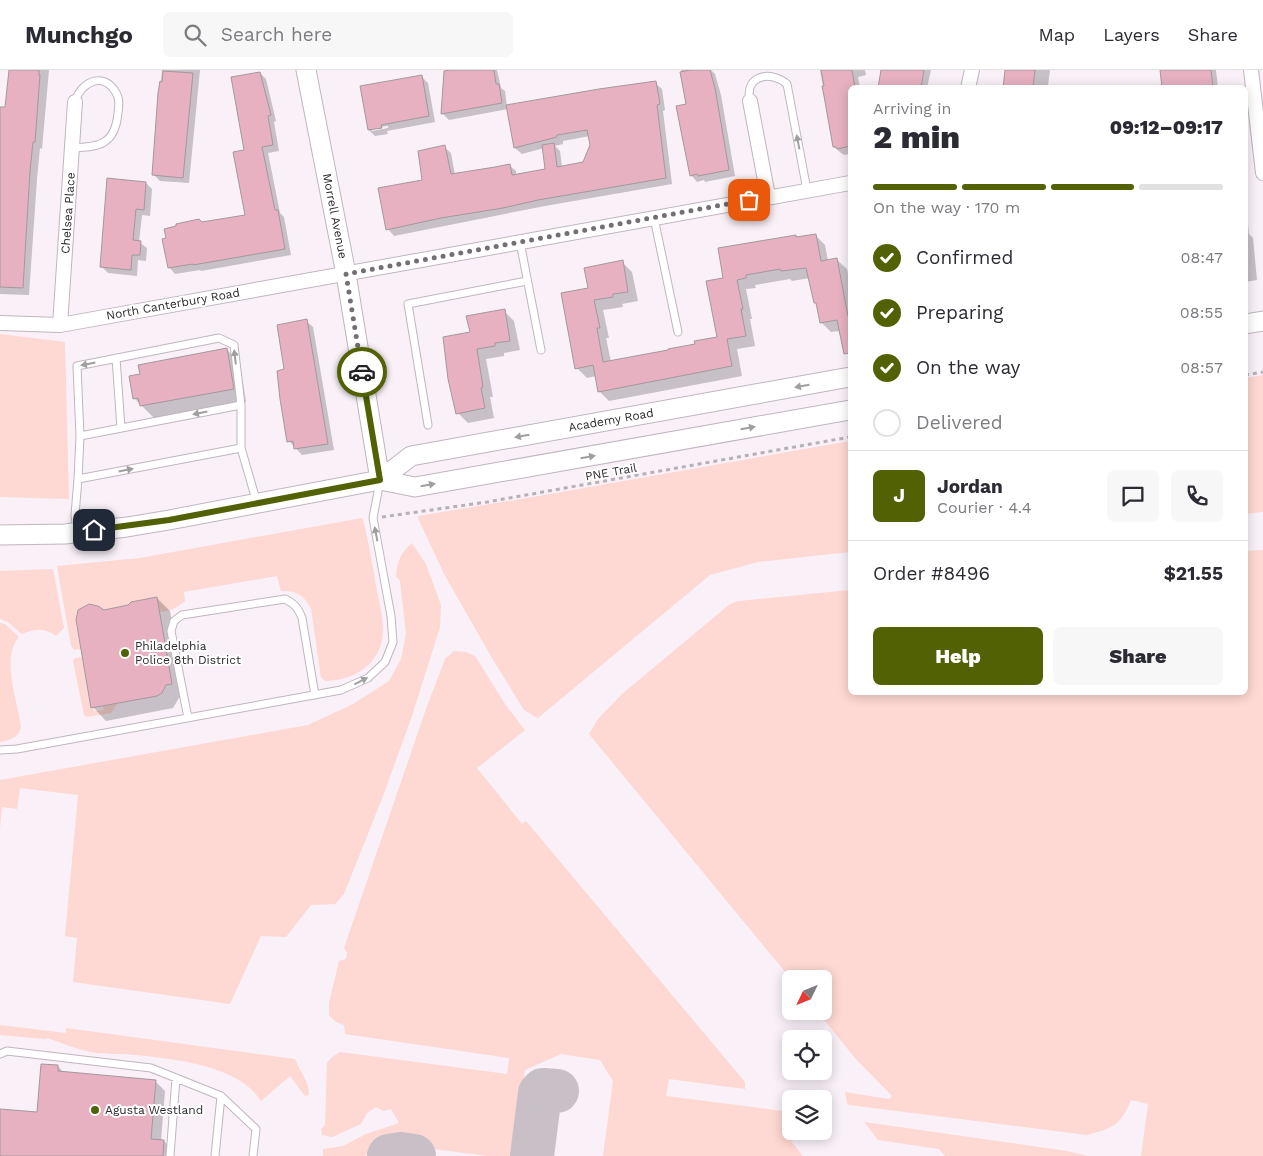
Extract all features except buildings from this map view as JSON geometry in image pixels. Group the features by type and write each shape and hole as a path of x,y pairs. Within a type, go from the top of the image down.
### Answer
{"main road":[{"name":"Morrell Avenue","path":"306,70 346,274 380,480"},
{"path":"1248,324 1263,321"},
{"name":"Academy Road","path":"380,480 411,456 848,377"},
{"name":"Academy Road","path":"0,535 24,536 77,532 169,520 380,480 415,487 848,410"}],"street":[{"path":"969,85 972,70"},
{"path":"1251,70 1263,173"},
{"path":"750,100 768,196"},
{"name":"Chelsea Place","path":"60,324 75,102"},
{"name":"North Canterbury Road","path":"0,323 60,324 346,274 768,196 848,183"}],"lane":[{"path":"750,100 749,87 757,76 770,72 782,78 787,84 807,190"},
{"path":"72,148 101,145 109,139 117,123 119,106 117,92 106,83 99,81 92,81 80,89 75,102"},
{"path":"654,217 678,332"},
{"path":"520,242 541,350"},
{"path":"428,425 408,304 527,281"},
{"path":"77,532 75,515 80,436 77,366 219,338 234,345 241,406 242,448 257,503"},
{"path":"116,358 121,428"},
{"path":"80,436 241,406"},
{"path":"78,479 242,448"},
{"path":"0,750 341,690 368,678 385,662 393,642 391,616 373,518 380,480"},
{"path":"188,718 171,631 174,621 182,614 285,599 292,603 298,608 302,618 315,695"},
{"path":"0,1054 7,1051 151,1068 221,1096 256,1129 253,1156"},
{"path":"170,1156 176,1078"},
{"path":"214,1156 221,1096"}],"path":[{"path":"1248,374 1263,372"},
{"name":"PNE Trail","path":"373,518 487,502 848,437"}],"shaded area":[{"path":"0,334 65,342 69,499 0,497"},
{"path":"1263,375 1263,512 1248,514 1248,378"},
{"path":"848,441 848,552 758,562 710,575 538,718 524,710 492,658 444,574 418,518 418,516"},
{"path":"362,518 381,609 383,634 379,650 374,658 361,671 353,675 325,681 321,677 311,609 306,600 299,594 291,591 281,591 277,576 184,592 185,601 174,609 164,612 160,612 157,597 103,610 92,605 82,607 76,617 81,649 74,650 71,646 57,566 140,558"},
{"path":"412,543 426,564 441,605 440,627 412,716 344,894 335,904 311,905 286,937 261,936 230,1004 73,982 77,938 65,936 78,795 20,788 17,809 2,807 0,828 0,780 308,725 353,704 389,681 401,659 406,634 400,581 396,576 400,558"},
{"path":"1263,550 1263,1156 1141,1156 1148,1104 1131,1100 1115,1125 1087,1135 849,1105 845,1092 889,1099 892,1096 855,1058 824,1020 832,1020 832,970 784,970 589,734 598,719 622,694 730,604 739,601 848,590 848,695 1248,695 1248,551"},
{"path":"53,569 64,628 56,636 48,631 39,630 22,634 8,622 0,619 0,571"},
{"path":"0,623 5,624 19,637 11,656 10,668 21,728 13,738 0,742"},
{"path":"454,651 466,652 475,656 505,704 525,730 477,768 522,824 526,821 745,1082 745,1089 669,1079 666,1096 782,1111 782,1140 794,1140 791,1141 803,1156 603,1156 613,1081 600,1060 561,1054 525,1070 514,1156 488,1156 402,1145 385,1147 364,1156 323,1156 323,1149 343,1146 366,1134 399,1123 391,1109 383,1111 376,1107 367,1113 361,1124 332,1137 322,1135 321,1129 325,1125 327,1063 340,1052 507,1074 509,1058 345,1034 344,1025 336,1022 329,1015 329,1003 339,961 346,959 347,952 344,948 445,659"},
{"path":"83,657 93,709 95,711 104,710 103,706 117,704 111,713 87,717 84,715 73,661 75,658"},
{"path":"0,1025 66,1033 66,1028 295,1059 306,1081 309,1095 305,1096 290,1076 261,1101 250,1088 236,1078 218,1070 160,1058 91,1052 47,1038 0,1035"},
{"path":"864,1122 1067,1151 1088,1156 945,1156 939,1149 878,1140"}],"taxiway":[{"path":"532,1156 540,1093 543,1090 557,1091"},
{"path":"389,1156 401,1154 414,1156"}],"way so far":[{"path":"362,372 346,274 749,200"}],"place":[{"name":"Philadelphia Police 8th District","path":"125,653"},
{"name":"Agusta Westland","path":"95,1110"}],"route":[{"path":"94,530 169,520 380,480 362,372"}]}
